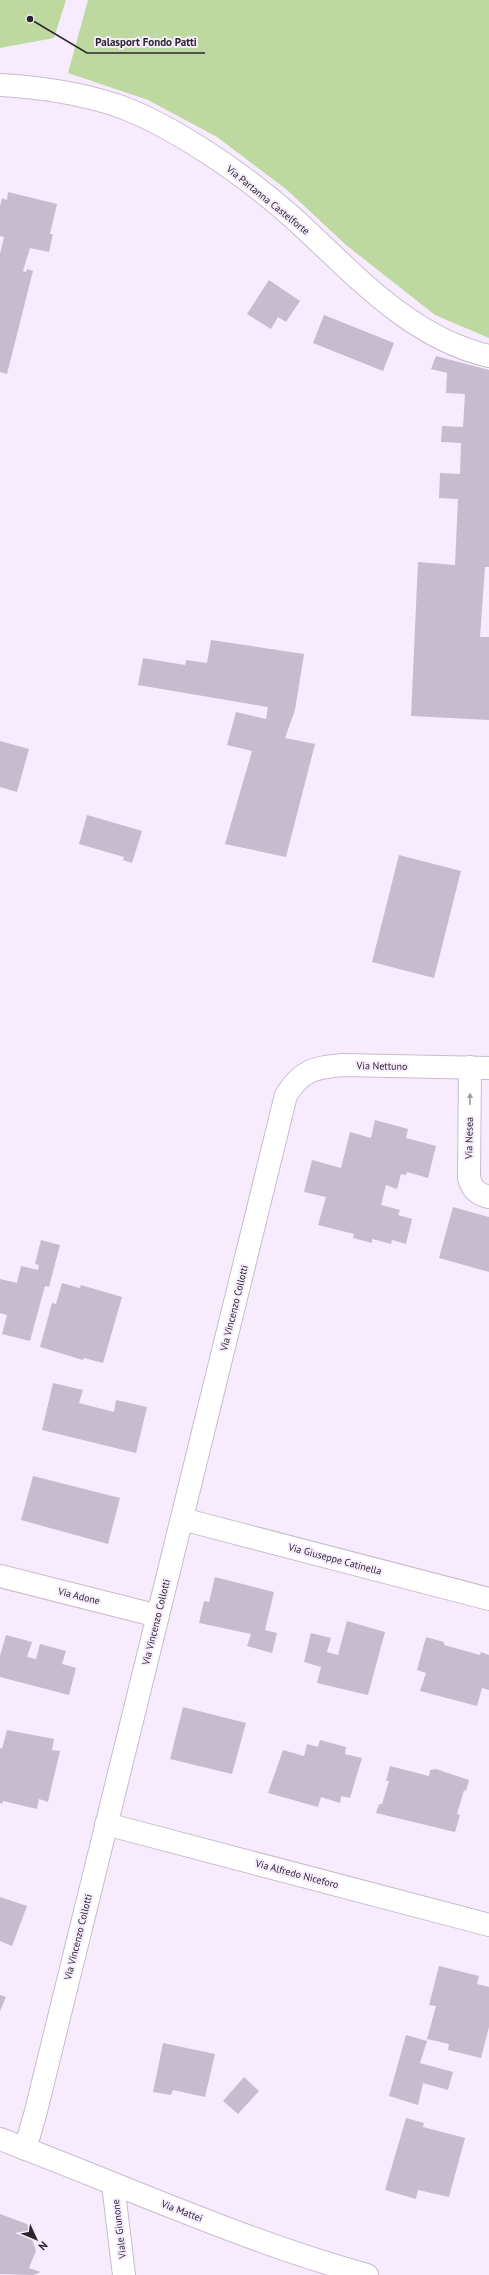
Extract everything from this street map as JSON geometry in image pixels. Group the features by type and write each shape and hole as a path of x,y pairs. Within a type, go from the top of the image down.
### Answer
{"street":[{"name":"Via Partanna Castelforte","path":"0,85 39,87 78,95 117,106 155,123 200,148 247,181 290,216 362,282 403,316 439,338 475,353 489,356"},
{"name":"Via Nettuno","path":"286,1095 295,1081 307,1071 320,1067 480,1067"},
{"name":"Via Nesea","path":"480,1067 468,1178 472,1187 480,1195 489,1197"},
{"name":"Via Vincenzo Collotti","path":"25,2149 35,2115 286,1095"},
{"name":"Via Giuseppe Catinella","path":"182,1519 489,1599"},
{"name":"Via Adone","path":"0,1576 158,1616"},
{"name":"Via Alfredo Niceforo","path":"106,1824 489,1925"},
{"name":"Via Mattei","path":"0,2139 248,2236 367,2275"},
{"name":"Viale Giunone","path":"113,2184 124,2275"}],"green space":[{"path":"0,0 66,0 54,38 0,48"},
{"path":"88,0 489,0 489,338 435,315 346,245 286,189 217,137 148,100 68,73"}],"building":[{"path":"8,192 57,204 50,234 53,234 49,252 30,248 23,271 26,272 27,269 33,271 7,374 0,372 0,254 4,237 0,236 0,206 2,198 7,200"},
{"path":"269,280 300,301 286,322 278,317 271,329 247,314"},
{"path":"324,315 394,343 383,371 313,343"},
{"path":"436,356 489,370 489,567 485,567 480,637 489,637 489,720 411,716 418,562 455,565 458,499 439,498 440,473 460,474 461,443 441,442 442,426 463,427 465,394 446,393 447,373 431,369"},
{"path":"211,640 304,654 295,710 285,738 315,744 286,857 225,844 252,751 227,745 236,712 266,719 268,707 138,685 143,658 185,665 186,660 207,663"},
{"path":"0,741 29,749 17,792 0,787"},
{"path":"87,815 142,831 132,863 123,860 124,857 79,844"},
{"path":"399,855 461,871 434,978 372,962"},
{"path":"375,1120 408,1129 406,1138 436,1146 428,1178 407,1172 406,1175 401,1174 397,1189 386,1185 381,1205 400,1210 398,1215 412,1219 406,1244 392,1240 391,1244 372,1239 372,1243 353,1238 354,1234 318,1225 326,1197 304,1192 312,1160 341,1168 350,1132 371,1138"},
{"path":"453,1207 489,1217 489,1272 439,1258"},
{"path":"41,1240 60,1245 49,1287 45,1286 30,1341 2,1334 7,1315 0,1313 0,1279 17,1283 21,1266 38,1270 39,1265 35,1264"},
{"path":"62,1283 80,1288 81,1285 122,1297 103,1363 84,1358 83,1360 40,1347 52,1303 56,1304"},
{"path":"53,1383 83,1390 79,1403 114,1412 116,1400 147,1407 136,1453 42,1430"},
{"path":"33,1476 120,1498 108,1544 21,1520"},
{"path":"215,1577 274,1592 265,1630 277,1633 272,1653 247,1646 251,1634 199,1623 204,1601 209,1602"},
{"path":"347,1621 385,1632 368,1695 317,1683 321,1667 304,1662 311,1633 331,1638 327,1652 338,1655"},
{"path":"6,1635 32,1642 27,1657 36,1659 40,1644 66,1651 62,1664 76,1668 69,1695 0,1677 0,1656"},
{"path":"426,1637 444,1642 444,1645 480,1655 481,1652 489,1655 489,1690 482,1688 477,1706 420,1691 426,1673 417,1670"},
{"path":"183,1707 246,1723 232,1774 170,1759"},
{"path":"7,1730 54,1739 52,1750 60,1751 48,1802 39,1799 37,1809 3,1801 2,1804 0,1803 0,1748 2,1749"},
{"path":"320,1740 346,1747 345,1754 362,1758 350,1798 341,1796 340,1803 321,1797 318,1807 268,1793 283,1750 304,1756 307,1744 318,1747"},
{"path":"390,1766 429,1776 430,1770 436,1769 469,1780 466,1791 464,1790 457,1814 460,1815 455,1832 376,1813 379,1804 382,1804 389,1781 386,1781"},
{"path":"0,1897 27,1906 12,1946 0,1941"},
{"path":"439,1966 479,1976 477,1984 489,1987 489,2027 481,2058 448,2050 449,2044 427,2039 436,2006 429,2005"},
{"path":"0,1995 6,1997 0,2011"},
{"path":"406,2035 427,2041 420,2063 453,2072 448,2090 423,2083 418,2105 389,2096"},
{"path":"163,2043 215,2054 205,2097 173,2090 171,2095 153,2092"},
{"path":"244,2077 259,2091 238,2114 223,2101"},
{"path":"406,2118 424,2123 423,2127 465,2138 449,2197 418,2190 416,2199 385,2190"},
{"path":"0,2214 27,2224 36,2251 29,2268 41,2272 33,2275 0,2274"}],"place":[{"name":"Palasport Fondo Patti","path":"30,19"}]}
